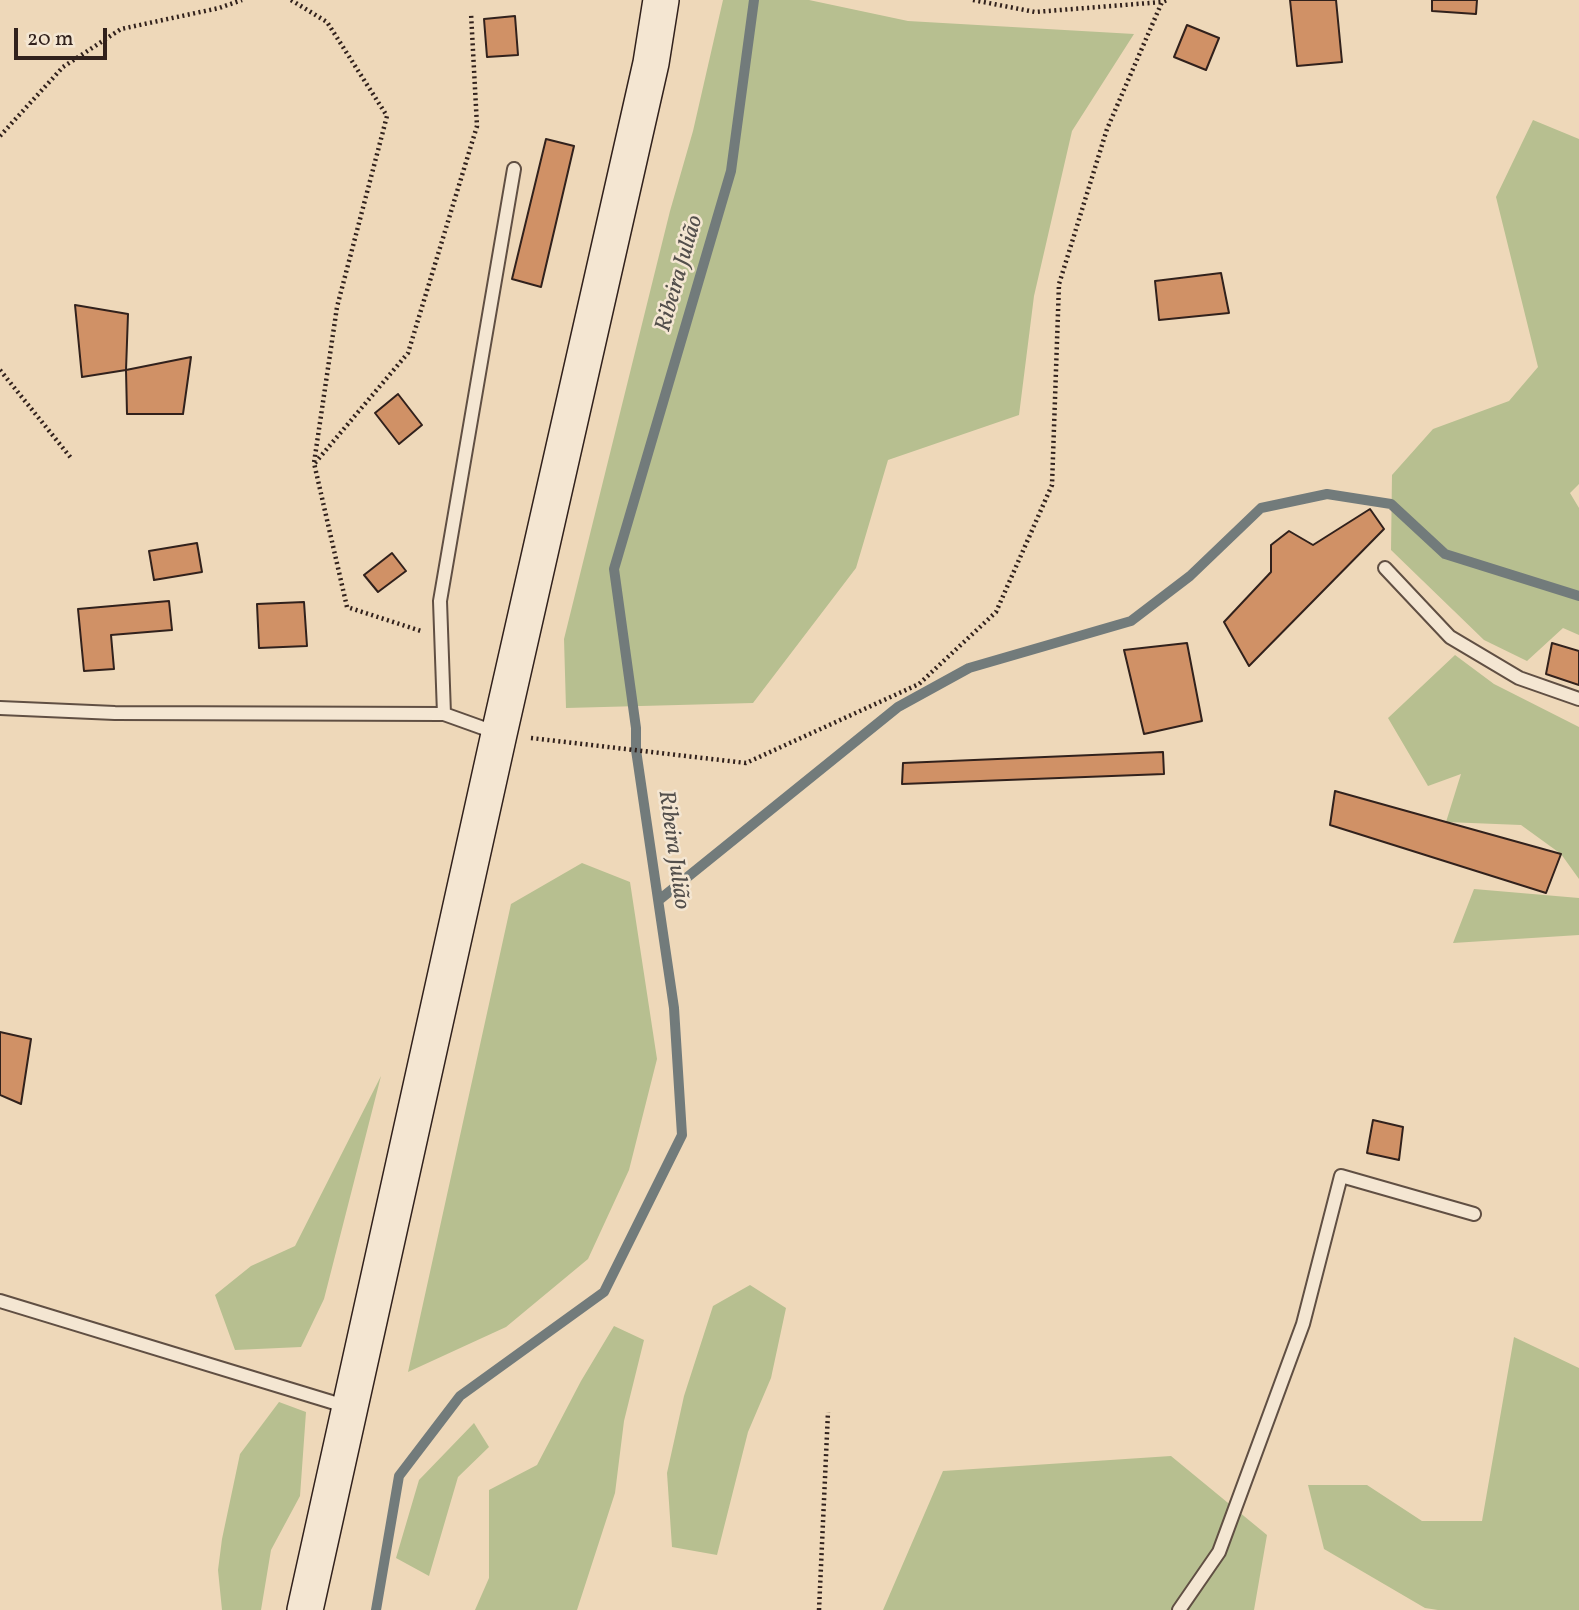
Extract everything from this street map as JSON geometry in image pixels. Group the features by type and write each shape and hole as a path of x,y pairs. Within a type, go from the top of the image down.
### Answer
{"main road":[{"path":"305,1610 651,63 661,0"}],"lane":[{"path":"444,714 440,601 514,169"},
{"path":"1385,568 1450,637 1519,678 1579,699"},
{"path":"0,708 115,713 444,714 499,734"},
{"path":"1180,1610 1219,1552 1303,1324 1341,1176 1474,1214"},
{"path":"0,1301 350,1407"}],"path":[{"path":"0,136 63,67 121,29 219,8 242,0"},
{"path":"291,0 327,22 387,116 337,307 314,463 347,607 441,638"},
{"path":"499,734 746,763 919,684 996,612 1052,485 1059,284 1107,129 1165,1 1035,12 973,0"},
{"path":"314,463 408,352 477,126 471,13"},
{"path":"0,370 71,458"},
{"path":"819,1610 828,1412"}],"green space":[{"path":"723,0 809,0 908,21 1134,34 1072,131 1034,296 1019,415 888,460 856,568 753,703 566,708 564,639 670,211 693,131"},
{"path":"1533,120 1579,139 1579,484 1570,493 1579,508 1579,635 1563,628 1527,661 1484,640 1391,550 1392,475 1433,429 1509,401 1538,367 1496,197"},
{"path":"1455,655 1494,684 1579,727 1579,879 1561,854 1521,825 1446,822 1461,774 1428,786 1388,718"},
{"path":"582,863 630,882 657,1059 629,1170 588,1259 506,1327 408,1372 511,904"},
{"path":"1474,889 1579,898 1579,935 1453,943"},
{"path":"381,1076 324,1299 301,1347 235,1350 215,1295 251,1266 295,1246"},
{"path":"750,1285 786,1308 771,1378 748,1432 717,1555 672,1547 667,1473 684,1396 713,1306"},
{"path":"614,1326 644,1340 624,1421 615,1493 577,1610 475,1610 489,1578 489,1490 537,1465 581,1381"},
{"path":"1514,1337 1579,1368 1579,1610 1425,1608 1324,1549 1308,1485 1367,1485 1422,1521 1482,1521"},
{"path":"279,1402 306,1412 300,1496 271,1550 261,1610 222,1610 218,1570 240,1454"},
{"path":"474,1423 489,1447 458,1477 429,1576 396,1558 419,1480"},
{"path":"1171,1456 1267,1535 1254,1610 883,1610 943,1471"}],"building":[{"path":"1290,0 1336,0 1342,62 1297,66"},
{"path":"1432,0 1477,0 1476,14 1432,11"},
{"path":"515,16 518,55 487,57 484,19"},
{"path":"1187,25 1219,38 1206,70 1174,57"},
{"path":"546,139 574,146 541,287 512,279"},
{"path":"1221,273 1229,313 1159,320 1155,281"},
{"path":"75,305 128,314 126,370 82,377"},
{"path":"191,357 183,414 127,414 126,370"},
{"path":"398,394 422,425 399,444 375,413"},
{"path":"1370,509 1384,529 1249,666 1224,622 1271,572 1271,545 1289,531 1313,545"},
{"path":"197,543 202,572 154,580 149,551"},
{"path":"392,553 406,571 378,592 364,575"},
{"path":"169,601 172,630 111,635 114,669 84,671 78,609"},
{"path":"304,602 307,646 259,648 257,604"},
{"path":"1187,643 1202,721 1144,734 1124,650"},
{"path":"1552,643 1579,651 1579,685 1546,674"},
{"path":"1163,752 1164,774 902,784 903,763"},
{"path":"1335,791 1561,854 1546,893 1330,825"},
{"path":"0,1032 31,1039 21,1104 0,1095"},
{"path":"1373,1120 1403,1127 1399,1160 1367,1153"}],"waterway":[{"name":"Ribeira Julião","path":"376,1610 399,1476 460,1396 604,1292 682,1135 674,1008 636,750 636,728 614,569 731,171 754,0"},
{"path":"659,900 898,707 969,668 1131,621 1190,576 1261,508 1327,494 1391,504 1445,554 1579,596"}]}
